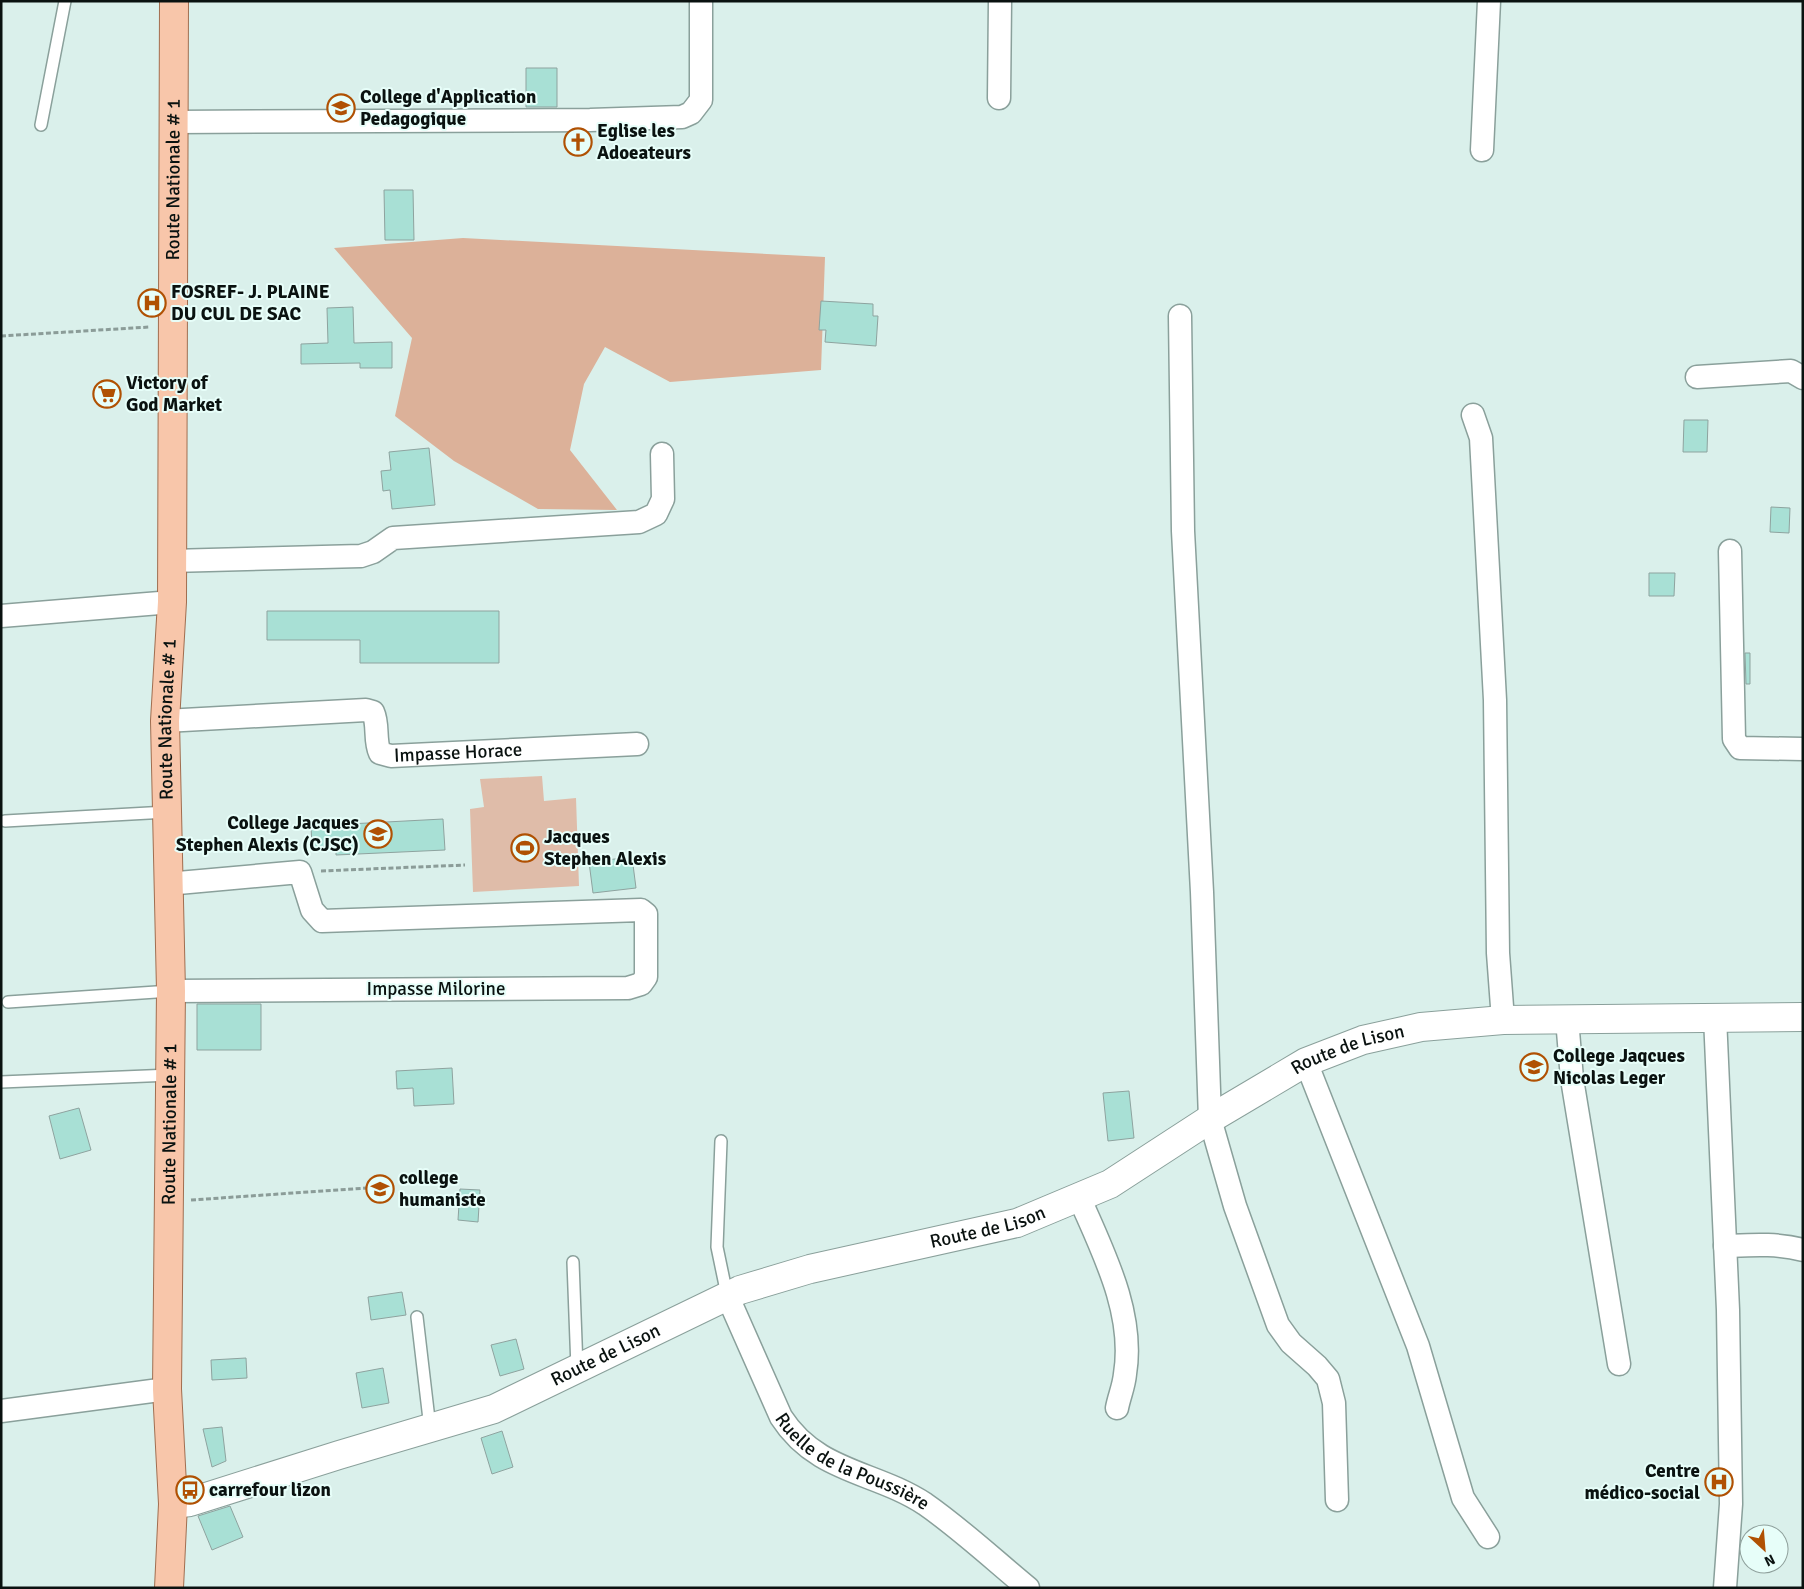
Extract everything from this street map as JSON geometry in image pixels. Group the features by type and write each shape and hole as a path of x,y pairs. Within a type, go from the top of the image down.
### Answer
{"main road":[{"name":"Route Nationale # 1","path":"169,1588 173,1504 167,1389 171,1075 165,721 172,602 174,1"}],"street":[{"path":"174,122 580,120 682,117 691,114 701,100 701,1"},
{"path":"999,98 1000,1"},
{"path":"1482,150 1489,1"},
{"path":"1180,316 1183,531 1202,892 1210,1119 1235,1206 1278,1325 1291,1343 1317,1366 1328,1379 1334,1403 1337,1500"},
{"path":"1697,377 1791,371 1803,378"},
{"path":"1474,415 1481,438 1494,700 1498,952 1503,1020"},
{"path":"171,562 361,556 373,552 393,538 639,522 656,514 663,499 662,454"},
{"path":"1730,551 1734,739 1740,748 1803,749"},
{"path":"1,616 172,602"},
{"name":"Impasse Horace","path":"165,721 366,710 373,712 375,717 377,746 380,753 391,756 637,744"},
{"path":"167,884 300,872"},
{"name":"Impasse Milorine","path":"170,991 628,988 641,984 646,977 646,914 641,910 322,921 312,910 300,872"},
{"path":"1715,1017 1725,1246 1731,1504 1725,1588"},
{"name":"Route de Lison","path":"173,1504 190,1502 494,1409 727,1295 810,1269 1018,1223 1110,1184 1210,1119 1306,1062 1363,1040 1421,1027 1503,1020 1803,1017"},
{"path":"1567,1019 1572,1080 1619,1364"},
{"path":"1306,1062 1418,1346 1463,1498 1488,1537"},
{"path":"1079,1197 1111,1271 1125,1324 1126,1374 1117,1408"},
{"path":"1725,1246 1764,1244 1787,1246 1803,1250"},
{"name":"Ruelle de la Poussière","path":"727,1295 773,1400 793,1435 823,1458 924,1504 1028,1588"},
{"path":"1,1410 167,1389"}],"lane":[{"path":"41,125 64,1"},
{"path":"5,821 167,812"},
{"path":"8,1002 170,991"},
{"path":"1,1082 171,1075"},
{"path":"721,1141 718,1247 727,1295"},
{"path":"572,1262 577,1369"},
{"path":"417,1317 430,1428"}],"path":[{"path":"1,336 173,325"},
{"path":"300,872 465,865"},
{"path":"170,1202 367,1188"}],"shaded area":[{"path":"463,238 825,257 821,370 670,382 605,347 584,384 570,450 617,510 538,509 454,461 395,416 412,338 334,248"},
{"name":"Jacques Stephen Alexis","path":"542,776 544,801 576,798 579,886 473,892 470,809 484,807 480,779"}],"building":[{"path":"526,68 557,68 557,107 526,107"},
{"path":"384,190 413,190 414,240 385,240"},
{"path":"821,301 873,304 873,316 878,316 876,346 825,342 826,330 819,330"},
{"path":"353,307 354,343 392,342 392,368 360,368 360,363 301,364 301,344 328,343 327,308"},
{"path":"1684,420 1708,420 1707,452 1683,452"},
{"path":"429,448 435,505 392,509 390,490 383,491 381,471 391,470 389,452"},
{"path":"1771,507 1790,508 1789,533 1770,532"},
{"path":"1649,573 1675,573 1674,596 1649,596"},
{"path":"267,611 499,611 499,663 360,663 360,640 267,640"},
{"path":"1745,653 1750,653 1750,684 1746,684"},
{"name":"College Jacques Stephen Alexis (CJSC)","path":"443,819 445,850 336,855 336,846 312,847 311,826"},
{"path":"632,857 636,888 593,893 589,862"},
{"path":"197,1004 261,1004 261,1050 197,1050"},
{"path":"452,1068 454,1104 414,1106 413,1088 397,1089 396,1071"},
{"path":"1129,1091 1134,1138 1108,1141 1103,1093"},
{"path":"79,1108 91,1150 60,1159 49,1116"},
{"path":"460,1189 480,1190 478,1222 458,1220"},
{"path":"402,1292 406,1315 371,1320 368,1297"},
{"path":"516,1339 524,1369 500,1376 491,1345"},
{"path":"246,1358 247,1378 212,1380 211,1360"},
{"path":"383,1368 389,1403 362,1408 356,1373"},
{"path":"222,1427 226,1461 212,1467 203,1429"},
{"path":"502,1431 513,1467 492,1474 481,1438"},
{"path":"230,1506 243,1537 212,1550 198,1516"}],"place":[{"name":"College d'Application Pedagogique","path":"341,108"},
{"name":"Eglise les Adoeateurs","path":"578,142"},
{"name":"FOSREF- J. PLAINE DU CUL DE SAC","path":"152,303"},
{"name":"Victory of God Market","path":"107,394"},
{"name":"College Jacques Stephen Alexis (CJSC)","path":"378,834"},
{"name":"Jacques Stephen Alexis","path":"525,848"},
{"name":"College Jaqcues Nicolas Leger","path":"1534,1067"},
{"name":"college humaniste","path":"380,1189"},
{"name":"Centre médico-social","path":"1719,1482"},
{"name":"carrefour lizon","path":"190,1490"}]}
